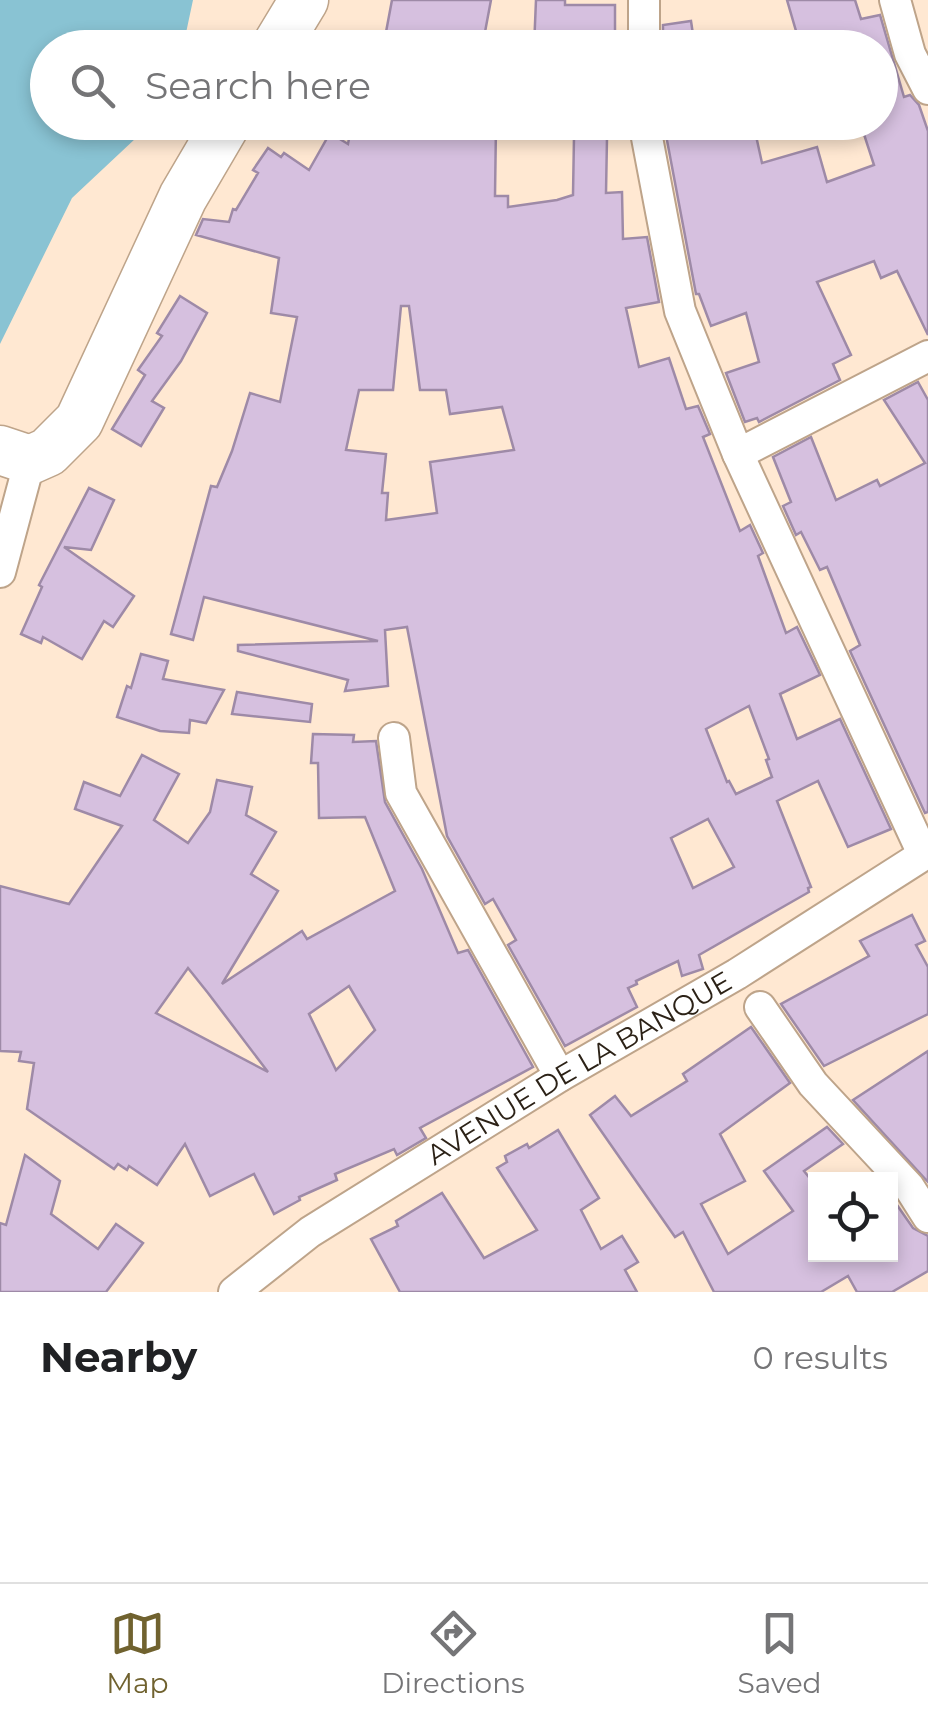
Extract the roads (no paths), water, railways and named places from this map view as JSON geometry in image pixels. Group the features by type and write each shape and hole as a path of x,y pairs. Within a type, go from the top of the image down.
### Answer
{"main road":[{"path":"285,30 304,0"},
{"path":"15,455 48,452 79,422 183,197 216,140"}],"street":[{"path":"644,0 644,30"},
{"path":"895,0 910,54 928,89"},
{"path":"647,140 680,311 738,454 926,853"},
{"path":"738,454 928,356"},
{"path":"0,572 15,455"},
{"path":"394,738 401,793 560,1076"},
{"name":"AVENUE DE LA BANQUE","path":"234,1292 310,1232 560,1076 738,974 926,853"},
{"path":"760,1008 814,1084 908,1187 928,1217"}],"water":[{"path":"0,0 193,0 187,30 30,30 30,140 134,140 72,198 0,344"}]}
